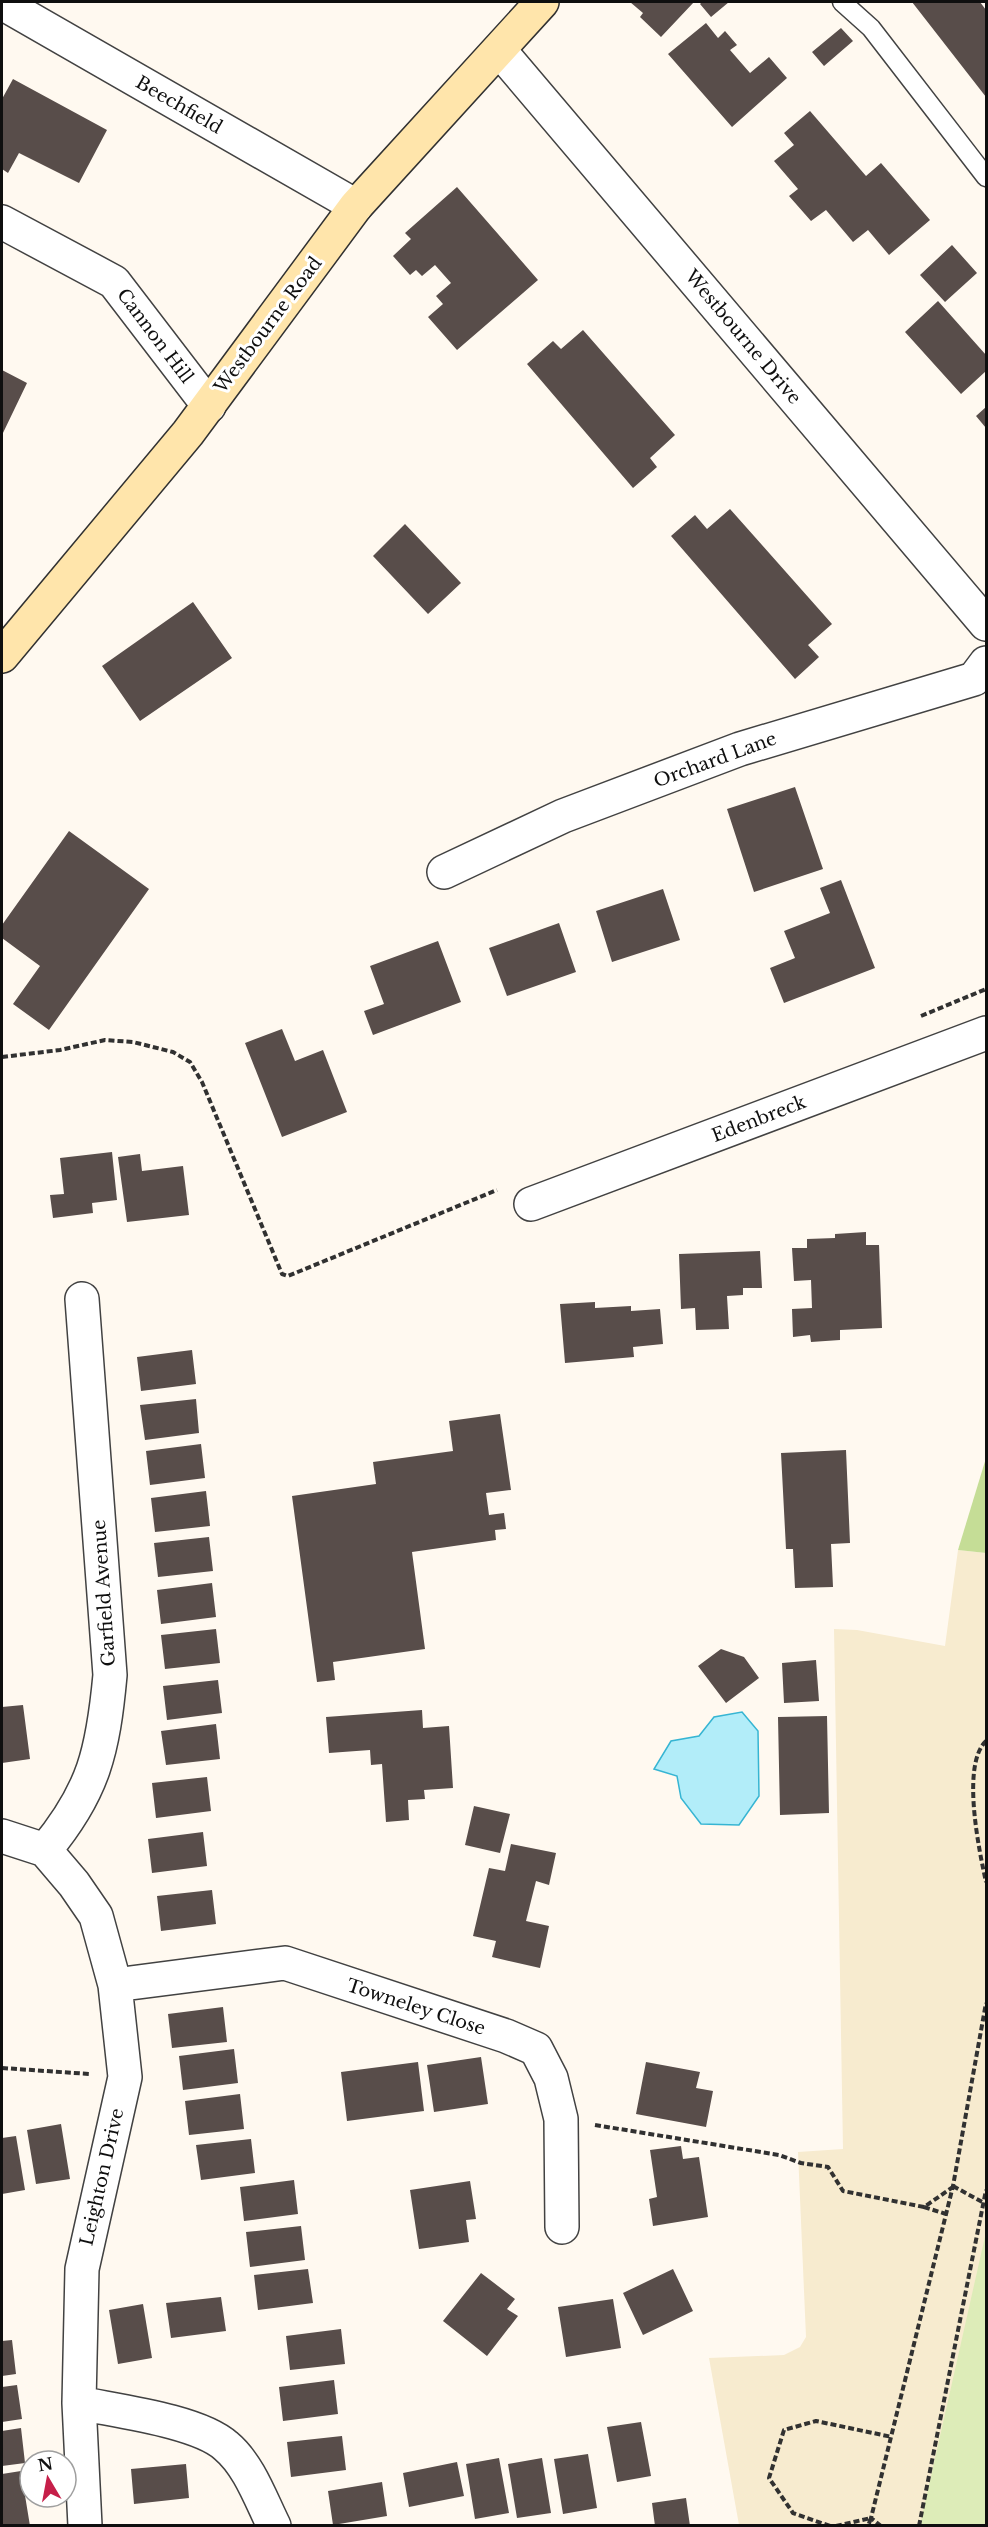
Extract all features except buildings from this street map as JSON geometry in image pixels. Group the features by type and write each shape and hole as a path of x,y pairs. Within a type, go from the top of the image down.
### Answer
{"street":[{"name":"Westbourne Road","path":"2,656 209,406 356,206 500,51 542,2"},
{"name":"Beechfield","path":"2,3 356,206"},
{"name":"Westbourne Drive","path":"500,51 987,624"},
{"name":"Cannon Hill","path":"2,222 114,282 209,406"},
{"name":"Orchard Lane","path":"444,872 562,816 740,749 974,679 987,663"},
{"name":"Edenbreck","path":"531,1204 987,1033"},
{"name":"Garfield Avenue","path":"45,1850 70,1820 90,1780 105,1734 110,1675 89,1312"},
{"path":"2,1836 45,1850"},
{"name":"Leighton Drive","path":"45,1850 75,1884 96,1916 115,1985 125,2077 82,2269 80,2403 85,2526"},
{"name":"Towneley Close","path":"115,1985 285,1963 506,2036 536,2049 551,2078 561,2119 562,2227"},
{"path":"80,2403 192,2428 226,2445 242,2464 274,2526"}],"lane":[{"path":"842,2 871,28 987,177"}],"path":[{"path":"912,1020 987,989"},
{"path":"2,1058 60,1050 105,1040 152,1045 173,1052 190,1062 202,1082 282,1274 288,1276 498,1190"},
{"path":"987,1741 980,1747 973,1774 980,1855 987,1882"},
{"path":"868,2526 953,2186 987,2003"},
{"path":"2,2068 125,2077"},
{"path":"561,2119 779,2155 801,2163 828,2167 843,2191 924,2207 946,2214"},
{"path":"924,2207 953,2186"},
{"path":"953,2186 984,2203"},
{"path":"919,2526 987,2190"},
{"path":"830,2526 793,2513 769,2478 784,2430 816,2421 892,2437"},
{"path":"836,2526 871,2518"},
{"path":"871,2518 881,2526"}],"shaded area":[{"path":"958,1550 986,1553 986,2233 930,2525 739,2525 709,2358 784,2355 800,2347 806,2337 798,2152 843,2149 834,1629 857,1630 945,1646"}],"green space":[{"path":"986,1458 986,1553 958,1550"},
{"path":"986,2232 986,2525 920,2525"}],"water":[{"path":"742,1712 758,1731 759,1796 739,1825 701,1824 681,1798 677,1776 654,1769 671,1741 699,1736 714,1717"}]}
